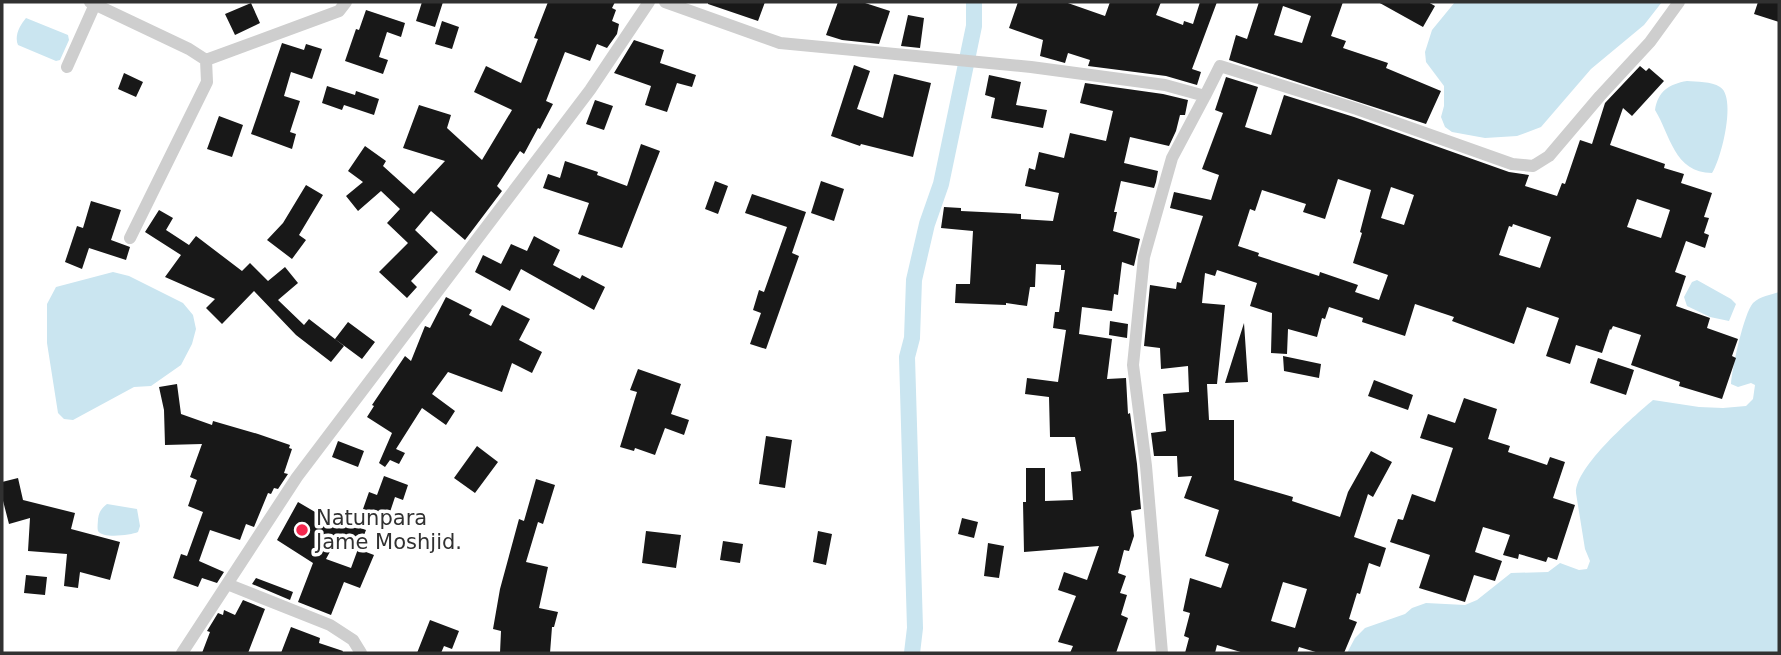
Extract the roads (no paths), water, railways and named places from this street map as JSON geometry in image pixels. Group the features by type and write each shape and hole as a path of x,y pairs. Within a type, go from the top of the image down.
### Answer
{"street":[{"path":"206,60 339,11 346,2"},
{"path":"182,653 297,477 590,90 649,2"},
{"path":"665,2 780,43 903,57 1031,67 1165,85 1205,96"},
{"path":"1162,653 1146,466 1133,365 1144,257 1172,158 1220,66 1357,109 1512,164 1532,166 1549,156 1650,43 1679,2"},
{"path":"67,67 94,3 206,60"},
{"path":"130,238 207,82 206,60"},
{"path":"227,584 330,625 353,640 361,653"}],"water":[{"path":"1455,2 1662,2 1644,25 1591,69 1541,127 1517,136 1485,138 1452,132 1445,127 1441,117 1444,86 1426,62 1425,52 1432,30"},
{"path":"26,18 68,35 69,40 60,60 56,61 18,45 18,31"},
{"path":"1687,81 1712,84 1725,93 1726,129 1712,173 1689,167 1681,159 1655,110 1665,90"},
{"path":"113,272 129,276 183,303 193,315 196,329 192,344 181,365 151,386 134,387 73,420 64,419 58,413 47,343 47,304 56,287"},
{"path":"1697,280 1736,304 1729,321 1710,317 1687,306 1684,297 1692,282"},
{"path":"1779,292 1779,653 1347,653 1355,638 1365,628 1405,614 1426,603 1465,605 1477,600 1511,573 1548,572 1560,563 1579,570 1587,569 1590,561 1585,549 1576,493 1578,482 1585,470 1607,443 1653,400 1699,407 1746,406 1753,399 1755,385 1751,383 1738,387 1731,384 1742,329 1753,303"},
{"path":"107,504 137,509 140,526 138,532 111,536 98,531 99,514"}],"waterway":[{"path":"912,653 915,628 907,357 912,338 914,280 927,224 941,184 974,26 974,2"}],"place":[{"name":"Natunpara Jame Moshjid.","path":"302,530"}]}
